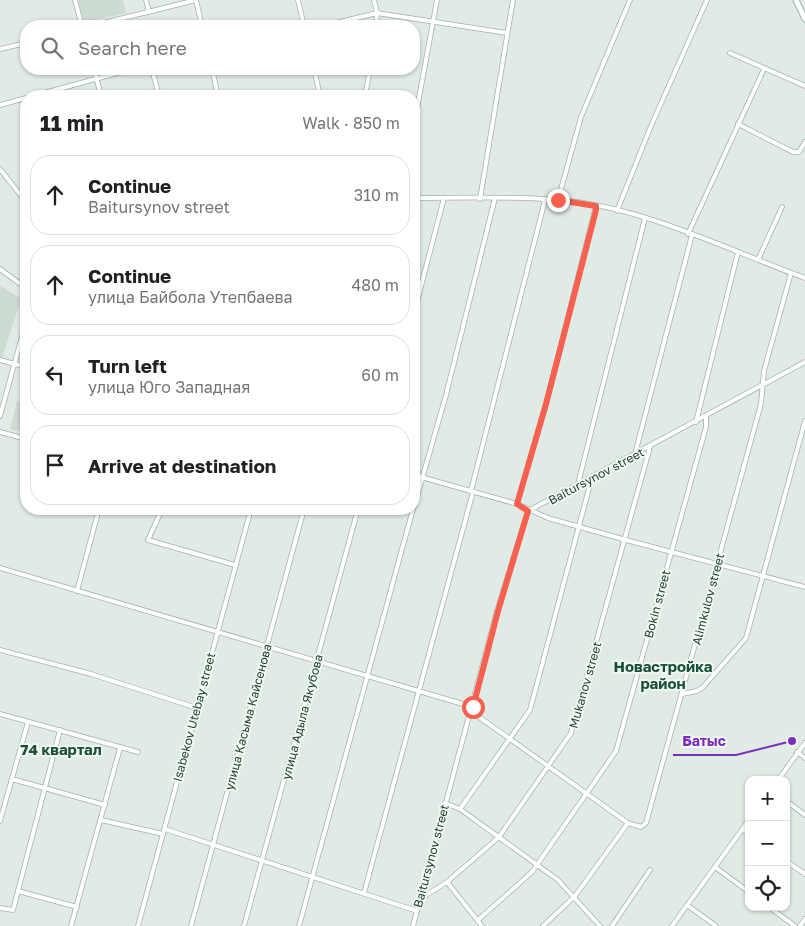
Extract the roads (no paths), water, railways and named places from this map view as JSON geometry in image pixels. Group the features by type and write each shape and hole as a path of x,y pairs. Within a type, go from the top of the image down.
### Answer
{"main road":[{"path":"796,0 802,6 805,18"}],"street":[{"path":"75,0 80,20"},
{"path":"146,0 149,12"},
{"path":"116,20 196,0 201,20"},
{"path":"298,0 303,20"},
{"path":"374,0 376,20"},
{"path":"420,92 437,0"},
{"path":"480,199 512,0"},
{"path":"558,200 581,117 630,0"},
{"path":"618,211 651,126 707,0"},
{"path":"350,20 377,14 433,21 507,34"},
{"path":"0,49 20,44"},
{"path":"730,53 805,86"},
{"path":"635,454 690,234 764,69"},
{"path":"96,75 100,90"},
{"path":"56,90 111,75"},
{"path":"154,75 157,90"},
{"path":"213,75 217,90"},
{"path":"315,75 319,90"},
{"path":"366,90 369,75"},
{"path":"0,105 20,100"},
{"path":"738,124 793,152 799,152 805,142"},
{"path":"0,169 20,194"},
{"path":"420,198 558,200 596,206 645,218 805,278"},
{"path":"420,290 444,198"},
{"path":"420,484 446,395 495,198"},
{"path":"364,893 472,491 545,200"},
{"path":"517,504 546,404 596,206"},
{"path":"758,260 782,207"},
{"path":"578,484 645,218"},
{"path":"696,422 738,252"},
{"path":"0,268 20,283"},
{"name":"Alimkulov street","path":"628,823 641,827 646,823 763,396 764,371 791,273"},
{"path":"0,416 20,345"},
{"path":"0,360 20,365"},
{"name":"Baitursynov street","path":"413,926 498,611 528,511 706,417 805,362"},
{"name":"Bokin street","path":"478,920 537,865 612,759 622,736 701,443 706,417"},
{"path":"682,694 697,691 703,687 744,643 805,421"},
{"path":"0,432 20,437"},
{"name":"Mukanov street","path":"420,900 447,882 499,837 549,767 574,725 626,540 650,446"},
{"path":"422,477 517,504 528,511 580,527 671,553 805,587"},
{"path":"460,809 530,710 592,477"},
{"path":"77,590 97,515"},
{"path":"159,515 148,540 235,565"},
{"name":"Isabekov Utebay street","path":"138,926 248,515"},
{"name":"улица Касыма Кайсенова","path":"191,926 302,515"},
{"name":"улица Адыла Якубова","path":"244,926 356,515"},
{"path":"299,926 411,515"},
{"path":"0,568 317,662 419,690 472,709 510,739 628,823 575,896 542,926"},
{"path":"0,650 117,682 197,708"},
{"path":"0,714 138,752"},
{"path":"0,821 28,722"},
{"path":"0,908 12,910 46,790 60,730"},
{"path":"781,776 805,743"},
{"path":"71,926 120,748"},
{"path":"797,752 805,758"},
{"path":"12,779 105,806"},
{"path":"0,800 6,801"},
{"path":"445,803 460,809 537,865 575,896 600,926"},
{"path":"790,804 805,815"},
{"path":"101,820 163,834"},
{"path":"672,926 748,821"},
{"path":"165,829 417,911"},
{"path":"790,864 805,874"},
{"path":"715,867 745,889"},
{"path":"612,926 650,870"},
{"path":"447,882 482,926"},
{"path":"18,891 77,907"},
{"path":"687,905 716,926"},
{"path":"774,911 795,926"},
{"path":"800,926 805,919"}],"place":[{"name":"Батыс","path":"792,741"}],"district":[{"name":"Новастройка район","path":"663,674"},
{"name":"74 квартал","path":"61,749"}]}
